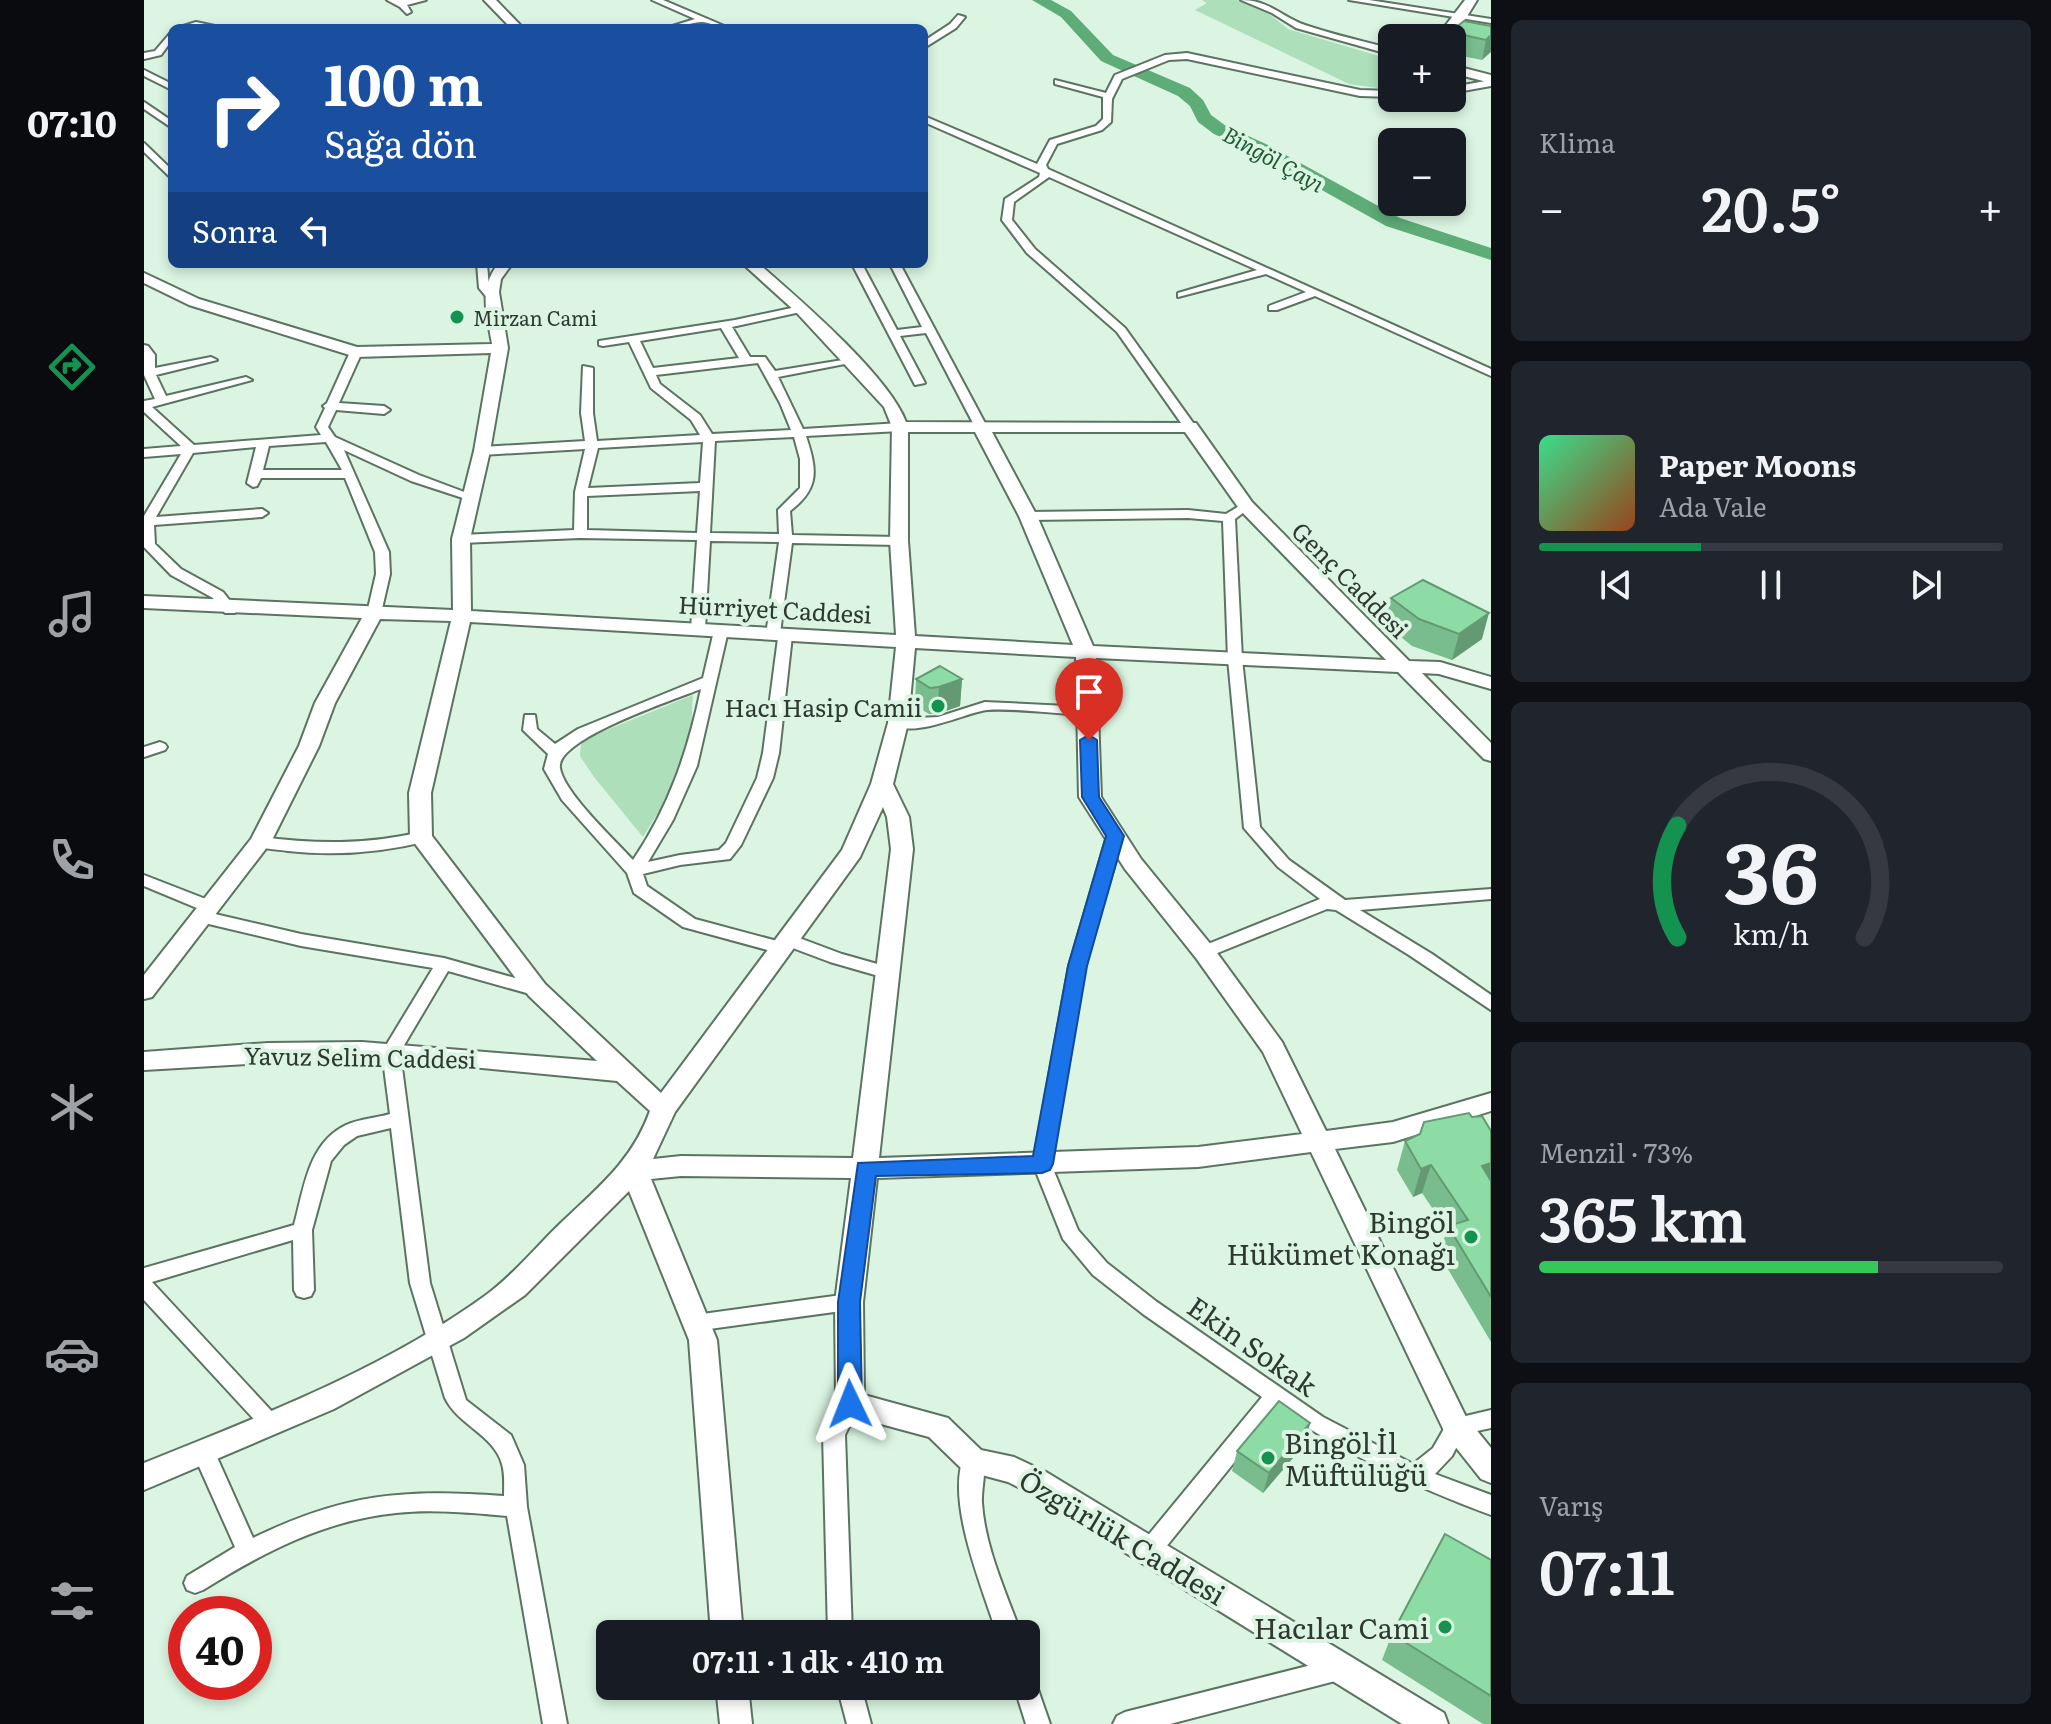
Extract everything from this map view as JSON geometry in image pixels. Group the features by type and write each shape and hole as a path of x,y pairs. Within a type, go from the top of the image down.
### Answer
{"street":[{"path":"391,0 404,8 422,0"},
{"path":"436,0 455,0"},
{"path":"490,0 513,24"},
{"path":"656,0 715,23 735,17"},
{"path":"1245,0 1275,11 1299,26 1378,48"},
{"path":"1353,0 1491,21"},
{"path":"1455,24 1471,0"},
{"path":"928,42 961,17"},
{"path":"686,24 705,19"},
{"path":"144,56 158,53 168,39"},
{"path":"1045,173 1041,165 1053,142 1099,128 1108,120 1108,96 1118,77 1168,57 1187,56 1360,93 1378,94"},
{"path":"1466,72 1491,79"},
{"path":"144,73 168,85"},
{"path":"1466,86 1491,79"},
{"path":"1058,82 1108,96"},
{"path":"144,105 168,122"},
{"path":"928,121 1267,270 1491,373"},
{"path":"144,146 168,172"},
{"path":"1045,173 1037,184 1009,201 1007,220 1031,251 1121,330 1190,427"},
{"path":"482,268 484,288 493,298"},
{"path":"502,268 494,279 493,298 500,348 482,451 461,539 462,616 420,793 421,837 537,990 663,1109"},
{"path":"144,1477 270,1423 436,1340 496,1302 635,1171 655,1137 663,1109 852,852 882,784 898,723 906,642 899,541 900,427 892,406 851,360 755,268"},
{"path":"859,268 919,383"},
{"path":"897,268 1028,516 1086,652 1090,797 1133,864 1204,952 1273,1048 1456,1426 1491,1470"},
{"path":"1182,295 1267,270"},
{"path":"144,277 194,302 356,352 500,348"},
{"path":"1273,308 1316,292"},
{"path":"603,343 725,325 801,309"},
{"path":"725,325 746,360"},
{"path":"894,334 929,329"},
{"path":"633,338 662,394 696,418 709,440 698,629"},
{"path":"144,348 149,355 149,373 162,400"},
{"path":"144,991 260,842 309,746 325,703 374,613 383,574 382,552 341,454 322,427 356,352"},
{"path":"634,871 680,860 724,855 733,845 765,778 771,753 786,537 784,510 802,495 808,479 808,464 799,432 773,375 761,359 648,372"},
{"path":"149,373 211,360"},
{"path":"773,375 851,360"},
{"path":"191,364 205,390"},
{"path":"580,534 581,492 592,446 587,413 587,368"},
{"path":"190,448 144,406 246,380"},
{"path":"329,406 384,410"},
{"path":"482,451 900,427 1190,427"},
{"name":"Genç Caddesi","path":"1190,427 1246,506 1491,755"},
{"path":"144,453 328,438 415,478 469,496"},
{"path":"264,442 254,479 347,474"},
{"path":"190,448 147,522 146,541 176,572 218,595 230,610"},
{"path":"581,492 707,487"},
{"path":"1028,516 1188,514 1229,518 1246,506"},
{"path":"147,522 262,513"},
{"path":"1229,518 1235,659 1252,828 1263,844 1294,875 1407,945 1491,1004"},
{"path":"461,539 580,534 899,541"},
{"name":"Hürriyet Caddesi","path":"144,602 230,610 462,616 779,636 1440,668 1491,683"},
{"path":"634,871 663,829 683,783 700,727 707,681 721,631"},
{"path":"707,681 583,732 556,753 552,769 567,797 634,871 640,889 689,923 785,944 889,973"},
{"path":"898,723 939,721 985,706 1088,711"},
{"path":"530,718 530,730 556,753"},
{"path":"144,752 160,747"},
{"path":"840,1620 834,1434 850,1404 849,1302 902,849 898,817 882,784"},
{"path":"1042,1164 1077,966 1115,836"},
{"path":"260,842 350,849 385,847 421,837"},
{"path":"144,880 206,912 301,940 444,964 537,990"},
{"path":"1204,952 1326,903 1343,906 1491,894"},
{"path":"444,964 391,1052 420,1283 459,1406 503,1442 513,1465 516,1507 555,1724"},
{"name":"Yavuz Selim Caddesi","path":"144,1061 225,1055 391,1052 483,1057 623,1072"},
{"path":"635,1171 681,1166 866,1168 1198,1157 1393,1132 1491,1102"},
{"path":"304,1290 302,1230 322,1158 337,1140 352,1130 399,1119"},
{"name":"Ekin Sokak","path":"1042,1164 1070,1234 1100,1269 1150,1308 1316,1423 1413,1475 1491,1505"},
{"path":"635,1171 703,1340 726,1620"},
{"path":"144,1276 302,1230"},
{"path":"144,1287 270,1423"},
{"path":"695,1323 849,1302"},
{"path":"1149,1551 1276,1395"},
{"path":"850,1404 938,1427 973,1461 971,1503 978,1541 1004,1620"},
{"path":"1456,1426 1491,1419"},
{"path":"1413,1475 1428,1468 1445,1453 1456,1426"},
{"path":"204,1453 247,1550"},
{"name":"Özgürlük Caddesi","path":"973,1461 1014,1470 1432,1724"},
{"path":"195,1583 247,1550 328,1516 382,1504 516,1507"},
{"path":"1125,1724 1340,1668"},
{"path":"733,1700 736,1724"},
{"path":"853,1700 859,1724"},
{"path":"1030,1700 1038,1724"}],"green space":[{"path":"1202,0 1237,0 1262,8 1288,29 1378,56 1378,88 1349,84 1195,10 1207,3"},
{"path":"693,695 690,745 675,785 643,837 580,756 581,744 592,736"}],"building":[{"path":"1464,21 1491,26 1491,35 1486,40 1466,36 1466,24 1460,24"},
{"path":"1423,580 1489,613 1459,634 1419,619 1391,598"},
{"path":"940,666 962,679 930,688 916,679"},
{"path":"1469,1113 1472,1117 1482,1116 1491,1131 1491,1163 1482,1166 1491,1181 1491,1297 1448,1226 1468,1220 1431,1165 1421,1169 1405,1141 1420,1134 1424,1122"},
{"path":"1279,1401 1310,1423 1269,1473 1237,1451"},
{"name":"Hacılar Cami","path":"1445,1534 1491,1560 1491,1696 1392,1634"}],"waterway":[{"name":"Bingöl Çayı","path":"1040,0 1066,14 1107,58 1184,92 1197,104 1204,118 1220,130 1260,148 1393,222 1491,254"}],"place":[{"name":"Mirzan Cami","path":"457,317"},
{"name":"Hacı Hasip Camii","path":"938,706"},
{"name":"Bingöl Hükümet Konağı","path":"1471,1237"},
{"name":"Bingöl İl Müftülüğü","path":"1268,1458"},
{"name":"Hacılar Cami","path":"1445,1627"}],"route":[{"path":"850,1404 849,1302 866,1168 1042,1164 1077,966 1115,836 1090,797 1089,740"}]}
